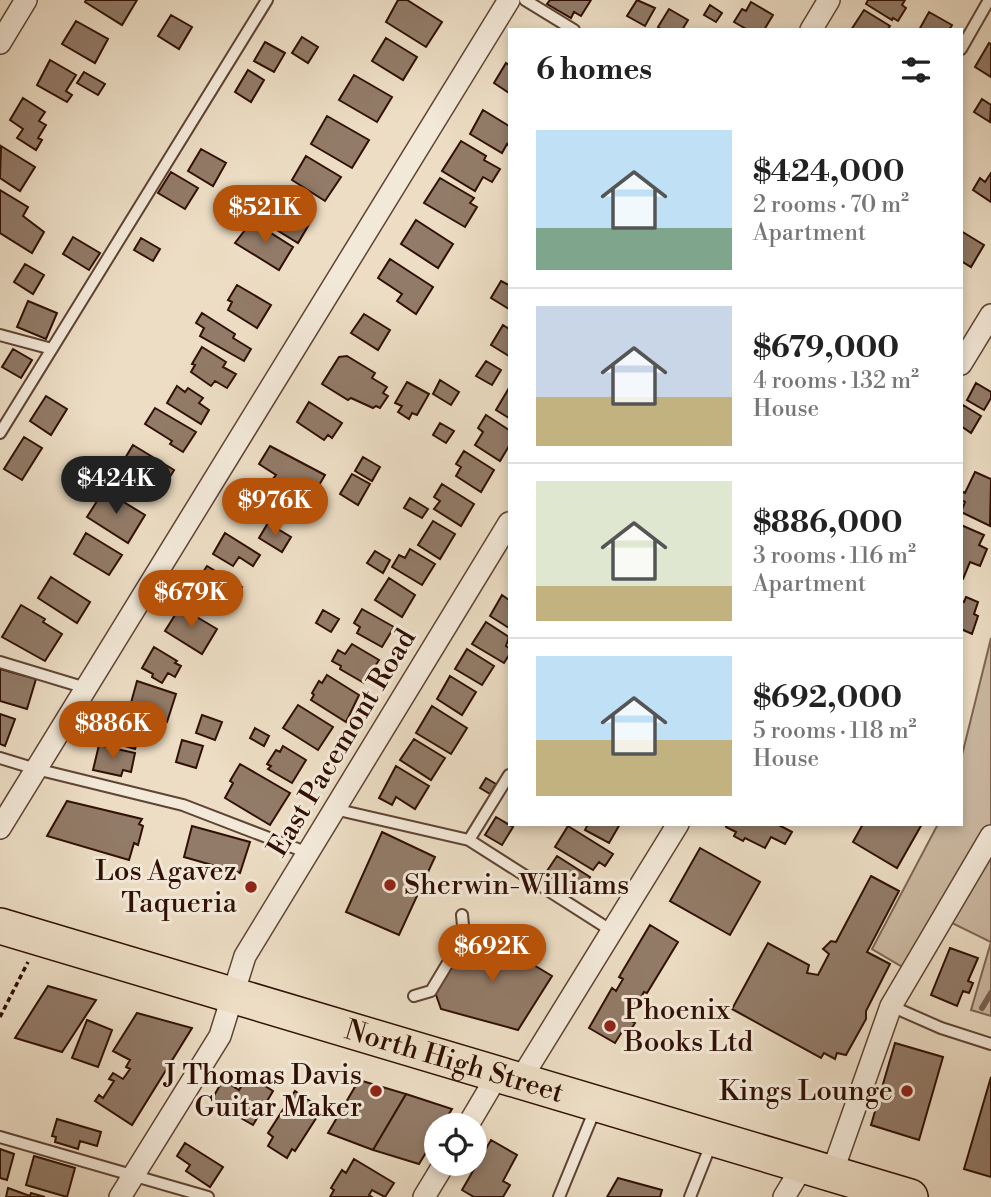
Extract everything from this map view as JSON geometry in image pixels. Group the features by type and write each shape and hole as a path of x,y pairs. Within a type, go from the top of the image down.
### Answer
{"main road":[{"name":"North High Street","path":"0,926 909,1197"}],"street":[{"path":"0,43 26,0"},
{"path":"0,828 509,0"},
{"path":"812,28 830,0"},
{"path":"963,361 991,315"},
{"name":"East Pacemont Road","path":"120,1197 218,1039 245,956 508,525"},
{"path":"479,1113 509,1079 612,931 677,826"},
{"path":"784,1197 818,1168 891,1006 991,836"},
{"path":"424,1197 437,1176"}],"lane":[{"path":"0,433 267,0"},
{"path":"525,0 571,28"},
{"path":"963,46 989,0"},
{"path":"0,335 52,349"},
{"path":"0,662 86,688"},
{"path":"0,758 183,805 308,853"},
{"path":"469,840 508,777"},
{"path":"334,809 469,840 612,931"},
{"path":"414,996 431,991 464,936 462,915"},
{"path":"891,1006 941,1028 991,1044"},
{"path":"559,1197 597,1105"},
{"path":"0,1137 208,1197"},
{"path":"690,1197 713,1138"}],"path":[{"path":"0,1017 14,994 40,938"}],"shaded area":[{"path":"991,638 991,942 942,918 911,972 872,949 937,826 963,826 963,751"},
{"path":"991,942 991,1016 971,1010"}],"building":[{"path":"137,0 122,25 85,2"},
{"path":"398,0 407,0 442,22 426,47 386,22"},
{"path":"550,0 591,0 581,16 574,12 571,18 547,4"},
{"path":"637,0 655,8 645,26 627,16"},
{"path":"868,0 905,0 902,5 906,8 898,21 893,18 892,20 866,4"},
{"path":"751,2 773,15 765,28 744,28 734,22 742,9 746,11"},
{"path":"710,5 722,13 716,22 704,15"},
{"path":"669,9 688,20 683,28 658,27"},
{"path":"864,10 890,26 888,28 852,28"},
{"path":"929,12 952,25 950,28 920,28"},
{"path":"171,15 192,27 179,49 158,36"},
{"path":"76,21 108,39 95,63 62,44"},
{"path":"302,37 318,47 308,63 292,53"},
{"path":"386,38 417,57 403,80 372,61"},
{"path":"265,42 285,53 274,72 254,61"},
{"path":"989,43 991,44 991,77 975,67"},
{"path":"50,60 76,75 66,91 72,95 67,102 37,85"},
{"path":"506,63 508,64 508,92 494,83"},
{"path":"248,70 264,80 251,102 235,92"},
{"path":"84,72 105,84 98,95 77,83"},
{"path":"354,75 392,97 377,122 339,100"},
{"path":"23,98 45,112 39,121 46,125 38,138 42,140 36,150 17,138 23,129 10,120"},
{"path":"982,99 991,105 990,122 974,112"},
{"path":"483,110 508,125 508,145 502,153 470,134"},
{"path":"327,116 369,140 352,168 311,144"},
{"path":"461,141 486,156 484,160 500,169 492,182 483,177 475,191 442,171"},
{"path":"1,146 35,167 20,191 0,178"},
{"path":"201,149 226,163 213,186 188,171"},
{"path":"306,156 341,177 325,201 292,180"},
{"path":"171,172 198,188 185,209 158,193"},
{"path":"991,173 991,202 973,190 980,178 985,182"},
{"path":"440,178 474,198 470,203 477,207 465,227 424,203"},
{"path":"0,190 28,207 23,216 44,232 32,253 0,233"},
{"path":"274,192 314,216 298,243 259,219 263,214 257,210 264,197 270,200"},
{"path":"416,220 453,244 438,268 401,244"},
{"path":"252,221 293,247 279,270 235,243"},
{"path":"963,232 984,245 971,267 963,262"},
{"path":"73,237 100,253 89,270 63,254"},
{"path":"141,238 160,249 153,261 134,250"},
{"path":"390,259 433,287 416,314 397,301 402,294 378,278"},
{"path":"25,264 44,275 33,294 14,282"},
{"path":"501,281 508,284 508,308 491,298"},
{"path":"237,285 271,305 257,328 228,310 232,302 228,300"},
{"path":"28,301 57,313 46,339 17,327"},
{"path":"202,313 235,334 233,338 251,349 244,361 200,336 204,328 196,323"},
{"path":"364,314 390,330 378,350 351,333"},
{"path":"503,325 508,328 508,355 491,345"},
{"path":"202,347 226,362 223,367 236,374 227,388 215,381 211,386 191,372 195,365 192,364"},
{"path":"13,349 32,360 21,378 2,367"},
{"path":"347,356 375,373 372,378 387,387 383,393 388,396 380,408 373,408 351,398 348,400 322,384 339,357"},
{"path":"486,361 501,370 492,385 476,376"},
{"path":"440,380 459,392 451,405 433,394"},
{"path":"407,382 429,394 417,415 412,413 409,419 398,412 402,406 395,403"},
{"path":"976,383 991,392 991,398 984,410 967,400"},
{"path":"177,386 185,392 188,388 203,398 199,403 209,410 201,424 167,403"},
{"path":"508,390 508,417 496,410"},
{"path":"46,396 67,409 51,435 30,421"},
{"path":"309,402 342,423 332,438 328,435 324,440 297,422"},
{"path":"963,405 981,416 971,433 963,427"},
{"path":"155,408 196,432 183,452 170,444 172,441 145,424"},
{"path":"486,415 508,429 508,448 500,461 475,445 483,432 478,428"},
{"path":"440,423 454,431 446,443 433,435"},
{"path":"24,437 42,448 22,480 4,469"},
{"path":"133,445 174,470 162,490 121,465"},
{"path":"270,446 325,475 315,492 309,488 305,493 293,486 290,490 272,480 276,475 259,464"},
{"path":"464,451 494,470 481,492 456,476 461,467 456,464"},
{"path":"363,457 380,467 372,481 355,471"},
{"path":"975,472 991,479 990,526 963,513 963,492 965,493"},
{"path":"352,474 370,484 358,505 340,494"},
{"path":"442,484 474,504 461,526 434,509 440,501 434,497"},
{"path":"104,490 145,515 128,543 87,517"},
{"path":"410,498 428,509 422,518 404,508"},
{"path":"433,521 455,534 440,559 418,545"},
{"path":"268,523 291,537 282,552 259,538"},
{"path":"963,526 984,535 979,545 987,549 980,566 970,562 963,579"},
{"path":"86,533 122,555 109,575 74,554"},
{"path":"225,533 260,555 253,566 239,557 233,566 213,554"},
{"path":"410,549 435,564 422,585 392,567 399,555 405,558"},
{"path":"375,551 390,560 383,573 367,563"},
{"path":"207,566 242,587 227,611 192,589"},
{"path":"51,577 90,602 77,623 38,598"},
{"path":"389,578 415,595 402,617 375,600"},
{"path":"502,595 508,599 508,627 490,616"},
{"path":"966,597 978,602 974,614 978,616 972,634 963,630"},
{"path":"21,605 45,619 43,622 62,634 45,661 2,637"},
{"path":"180,607 217,629 202,654 165,631"},
{"path":"362,609 394,627 382,647 357,633 360,627 354,623"},
{"path":"323,610 339,619 331,632 316,623"},
{"path":"486,622 508,636 508,657 504,663 472,644"},
{"path":"352,644 379,660 364,683 332,661 338,650 345,654"},
{"path":"154,647 181,666 175,677 168,673 162,683 142,668"},
{"path":"467,649 494,666 482,685 455,669"},
{"path":"0,669 36,679 27,709 0,701"},
{"path":"327,675 359,695 346,722 311,700 319,681 322,683"},
{"path":"450,676 476,692 462,715 437,699"},
{"path":"137,681 176,694 167,722 129,710"},
{"path":"298,705 333,727 318,750 283,728"},
{"path":"432,706 467,728 451,754 416,733"},
{"path":"0,714 15,719 5,746 0,744"},
{"path":"202,715 222,722 215,740 196,733"},
{"path":"116,716 150,726 145,742 138,740 135,749 108,741"},
{"path":"255,728 269,736 264,746 250,738"},
{"path":"414,739 445,758 431,780 400,760"},
{"path":"182,740 203,746 196,768 176,762"},
{"path":"99,745 135,753 131,772 123,770 121,776 93,770"},
{"path":"283,746 306,760 292,783 268,769 271,766 267,764 276,750 280,752"},
{"path":"240,764 290,793 270,825 225,798 233,783 230,781"},
{"path":"396,766 429,786 415,809 396,797 392,805 379,798"},
{"path":"486,778 496,784 490,794 480,788"},
{"path":"67,801 142,819 139,824 143,826 138,845 134,843 129,860 47,836"},
{"path":"496,817 513,827 502,845 485,835"},
{"path":"192,826 250,842 240,873 184,857"},
{"path":"568,826 613,854 605,866 599,862 593,870 555,847"},
{"path":"587,826 619,826 609,843 585,830"},
{"path":"781,826 792,832 785,844 771,837 765,848 745,838 743,841 734,836 736,832 726,827"},
{"path":"862,826 921,826 897,868 853,842"},
{"name":"Sherwin-Williams","path":"382,832 435,857 399,935 346,912"},
{"path":"700,848 760,882 730,935 670,901"},
{"path":"557,856 590,877 579,895 545,874"},
{"path":"871,876 899,891 867,952 890,964 866,1011 866,1019 846,1055 837,1053 835,1059 824,1053 821,1058 732,1009 768,943 809,965 807,973 818,975 829,954 823,949 831,941 836,942"},
{"path":"650,925 678,942 628,1019 635,1023 628,1034 623,1030 615,1043 589,1028 612,988 616,991 623,979 619,977"},
{"path":"476,930 552,976 518,1030 441,1009 435,992"},
{"path":"950,948 978,958 968,981 973,983 969,993 963,991 957,1006 931,995"},
{"path":"48,986 96,1000 62,1052 15,1038"},
{"path":"137,1013 192,1028 132,1125 95,1101 99,1095 103,1098 114,1081 109,1079 113,1073 123,1079 130,1069 126,1067 130,1060 113,1051"},
{"path":"87,1020 112,1030 98,1067 72,1058"},
{"name":"Kings Lounge","path":"895,1043 943,1057 919,1140 871,1125"},
{"path":"248,1075 273,1091 253,1125 211,1101 223,1080 239,1090"},
{"path":"991,1077 991,1177 964,1169"},
{"path":"359,1080 406,1094 373,1150 328,1133"},
{"path":"295,1091 322,1109 295,1151 292,1149 287,1158 268,1146 273,1137 268,1133"},
{"path":"406,1094 452,1109 450,1113 424,1113 424,1156 419,1164 373,1150"},
{"path":"57,1119 101,1132 97,1146 80,1141 78,1149 55,1142 56,1137 52,1136"},
{"path":"491,1140 517,1155 503,1181 510,1185 503,1197 474,1197 462,1190 470,1176 487,1176 487,1147"},
{"path":"185,1143 223,1167 210,1187 186,1171 190,1165 177,1156"},
{"path":"0,1149 14,1154 7,1180 0,1178"},
{"path":"34,1156 75,1168 67,1197 26,1185"},
{"path":"354,1159 394,1183 385,1197 372,1190 369,1195 372,1197 330,1197 334,1190 331,1188 342,1170 346,1173"},
{"path":"618,1178 662,1190 660,1197 607,1197"},
{"path":"8,1188 30,1196 31,1193 45,1197 6,1197"}],"waterway":[{"path":"982,1008 991,993"}],"place":[{"name":"Sherwin-Williams","path":"390,885"},
{"name":"Los Agavez Taqueria","path":"251,887"},
{"name":"Phoenix Books Ltd","path":"610,1026"},
{"name":"J Thomas Davis Guitar Maker","path":"376,1091"},
{"name":"Kings Lounge","path":"907,1091"}]}
